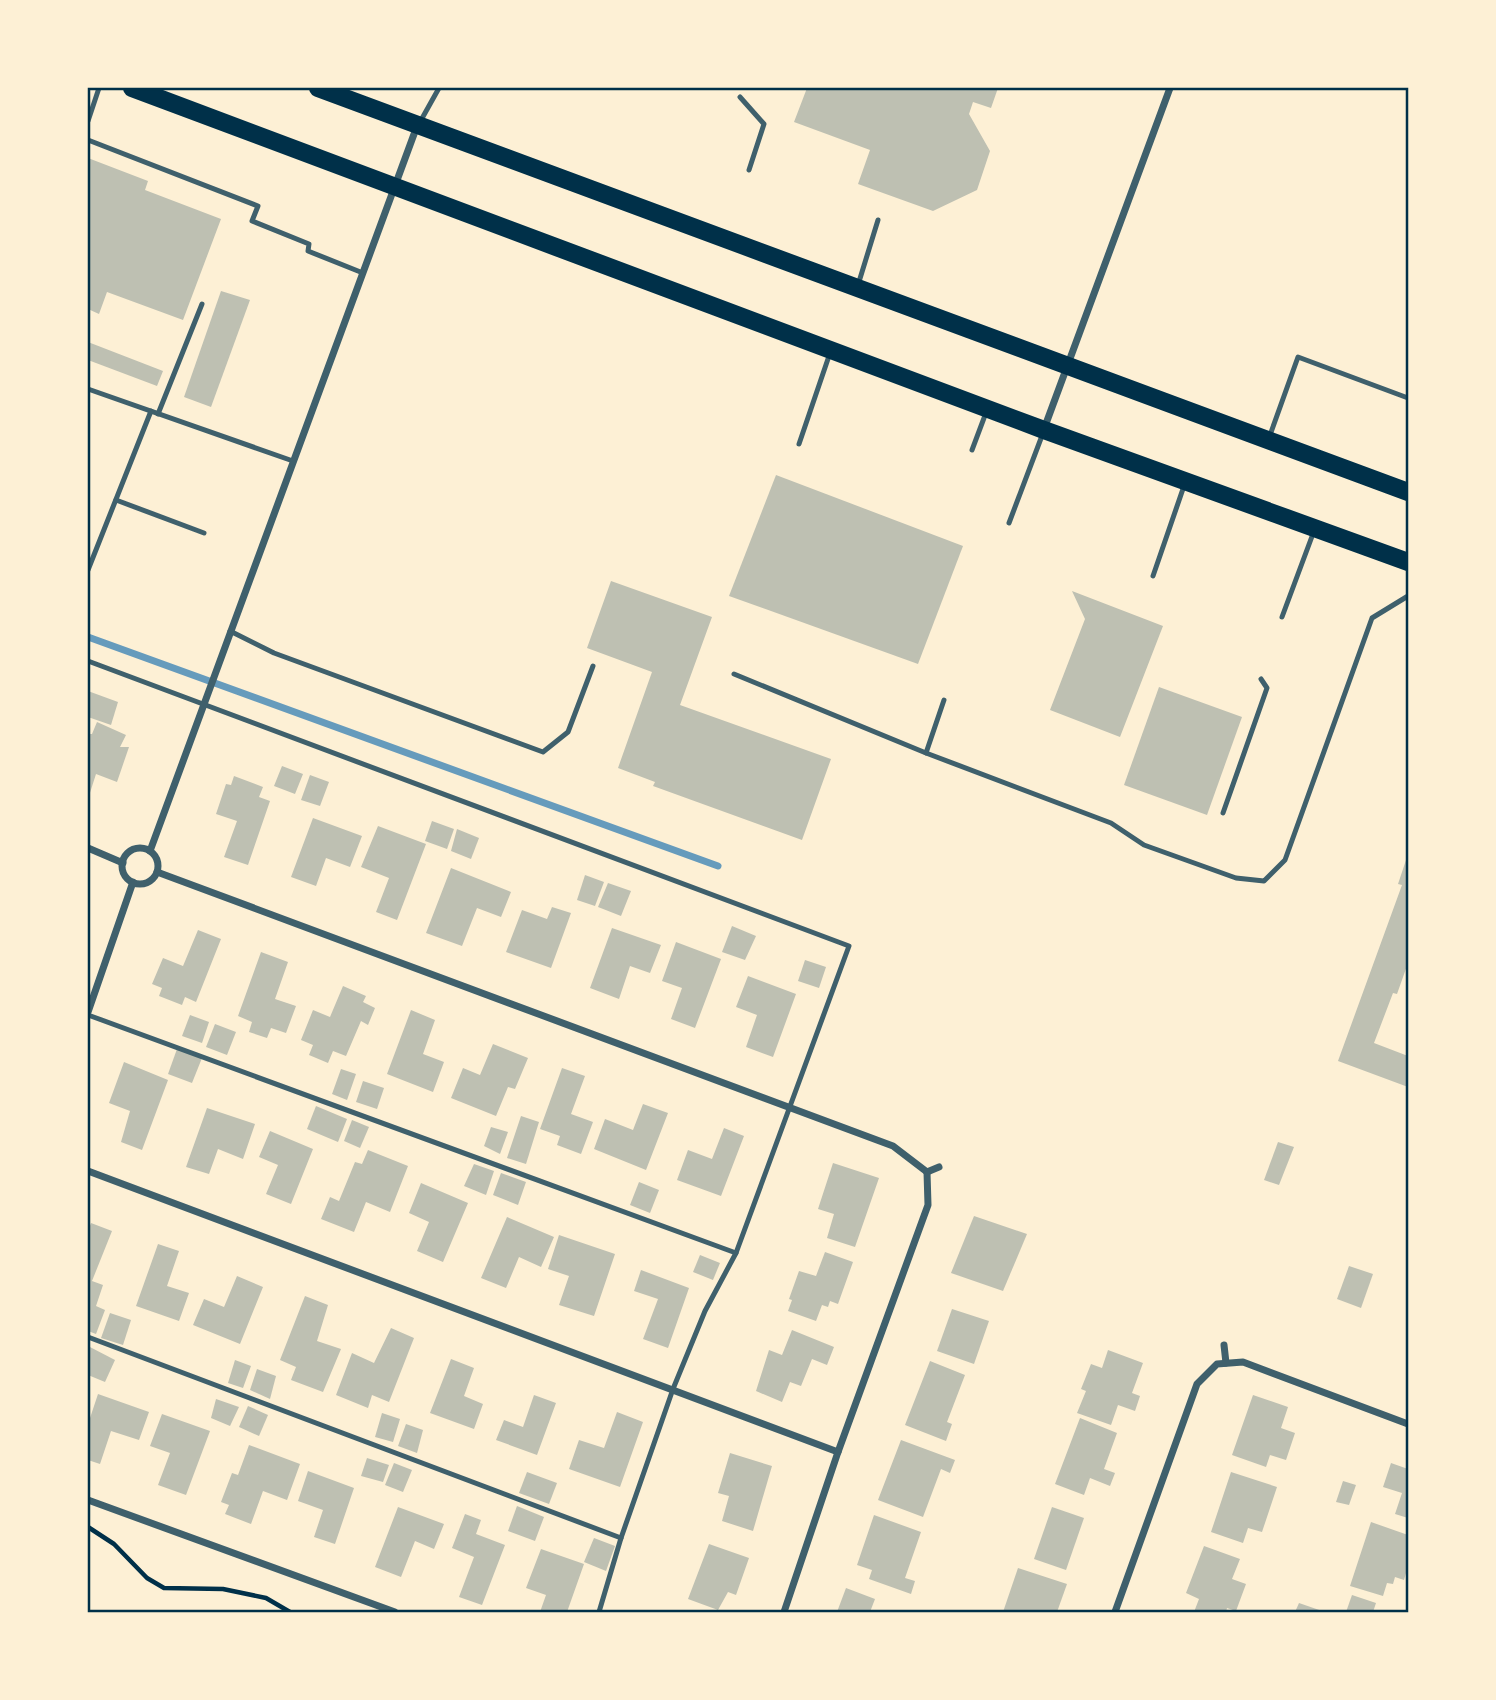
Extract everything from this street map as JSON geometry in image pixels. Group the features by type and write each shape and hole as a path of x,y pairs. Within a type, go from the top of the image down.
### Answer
{"main road":[{"path":"132,88 987,409 1409,562"},
{"path":"318,88 1409,492"}],"street":[{"path":"1044,430 1170,88"},
{"path":"150,851 418,125"},
{"path":"88,848 123,863"},
{"path":"133,850 150,851 157,860 157,872 145,883 133,882 124,875 123,863 133,850"},
{"path":"157,872 893,1146 927,1172"},
{"path":"88,1013 133,882"},
{"path":"927,1172 939,1167"},
{"path":"88,1171 838,1452"},
{"path":"784,1612 838,1452 928,1205 927,1172"},
{"path":"1224,1345 1226,1363"},
{"path":"1115,1612 1197,1384 1217,1364 1243,1362 1409,1424"},
{"path":"88,1500 395,1612"}],"lane":[{"path":"88,121 99,88"},
{"path":"418,125 439,88"},
{"path":"740,97 764,124 749,170"},
{"path":"88,140 258,206 252,221 309,244 308,251 363,273"},
{"path":"857,288 878,220"},
{"path":"158,414 202,304"},
{"path":"799,443 831,350"},
{"path":"1268,440 1298,357 1409,398"},
{"path":"88,389 293,461"},
{"path":"972,450 987,409"},
{"path":"88,570 151,411"},
{"path":"1009,523 1044,430"},
{"path":"1153,576 1186,481"},
{"path":"116,500 205,533"},
{"path":"1282,617 1315,528"},
{"path":"734,674 926,753 1111,822 1143,845 1236,878 1264,881 1285,860 1372,618 1409,596"},
{"path":"230,631 274,653 543,752 568,732 593,666"},
{"path":"88,661 849,946 736,1253 705,1311 673,1389 621,1538 599,1612"},
{"path":"1223,813 1267,688 1261,680"},
{"path":"926,753 944,700"},
{"path":"88,1013 736,1253"},
{"path":"88,1337 621,1538"}],"path":[{"path":"88,1527 114,1544 147,1578 164,1588 223,1589 266,1598 290,1612"}],"building":[{"path":"807,88 998,88 991,108 973,102 969,114 990,151 977,190 933,211 858,184 870,150 794,122"},
{"path":"88,158 148,181 145,190 221,219 183,320 107,292 99,314 88,309"},
{"path":"221,291 250,300 211,407 184,397"},
{"path":"88,342 163,371 157,386 88,360"},
{"path":"776,475 963,546 918,664 729,596"},
{"path":"611,581 712,617 680,705 831,759 802,840 653,786 655,782 618,768 652,672 587,648"},
{"path":"1072,591 1163,626 1120,737 1050,710 1085,619"},
{"path":"1159,687 1242,717 1207,815 1124,785"},
{"path":"88,691 118,702 111,725 88,717"},
{"path":"97,722 126,735 120,747 129,747 117,782 96,774 88,799 88,734 92,734"},
{"path":"282,766 303,774 295,794 274,786"},
{"path":"310,775 329,782 320,806 301,800"},
{"path":"234,776 263,787 259,797 270,801 248,865 224,857 237,821 216,814 226,784 231,785"},
{"path":"313,818 362,836 350,867 326,858 316,886 291,877"},
{"path":"432,821 454,829 447,849 425,841"},
{"path":"378,826 426,844 397,920 376,912 389,878 361,867"},
{"path":"457,829 479,838 471,859 451,851"},
{"path":"1408,854 1408,963 1374,1043 1408,1056 1408,1087 1338,1061 1402,885 1398,884"},
{"path":"451,868 511,892 501,917 477,908 462,946 426,933"},
{"path":"585,875 604,882 595,906 577,900"},
{"path":"608,883 631,891 621,916 598,907"},
{"path":"552,907 571,913 551,968 506,952 522,910 547,919"},
{"path":"732,926 756,936 745,960 722,952"},
{"path":"612,928 661,945 650,973 630,966 619,999 590,988"},
{"path":"198,930 221,939 196,1002 185,997 182,1005 159,996 162,988 152,984 163,958 183,966"},
{"path":"676,942 721,959 695,1028 671,1019 682,988 662,981"},
{"path":"261,952 288,962 275,999 296,1006 286,1033 271,1028 267,1038 249,1032 252,1022 238,1016"},
{"path":"805,960 826,967 819,988 798,981"},
{"path":"748,976 796,994 773,1057 746,1047 757,1015 736,1007"},
{"path":"343,986 366,996 363,1002 375,1008 368,1025 361,1021 346,1056 333,1051 328,1063 309,1055 313,1045 301,1040 313,1010 330,1017"},
{"path":"411,1010 435,1020 423,1054 444,1062 433,1092 387,1074"},
{"path":"190,1015 209,1022 202,1043 182,1036"},
{"path":"215,1024 236,1032 227,1055 206,1047"},
{"path":"493,1044 528,1058 515,1089 508,1087 496,1116 451,1098 463,1068 480,1075"},
{"path":"177,1049 202,1058 192,1083 168,1074"},
{"path":"124,1062 168,1080 142,1150 121,1142 130,1111 109,1103"},
{"path":"562,1068 585,1076 571,1114 593,1122 581,1154 557,1145 560,1136 540,1129"},
{"path":"341,1069 356,1074 347,1100 332,1094"},
{"path":"363,1081 384,1088 377,1109 356,1102"},
{"path":"643,1104 668,1113 646,1170 594,1149 605,1119 633,1130"},
{"path":"316,1106 347,1119 338,1142 307,1129"},
{"path":"207,1108 255,1124 243,1159 218,1149 209,1174 186,1167"},
{"path":"521,1116 539,1122 526,1164 507,1158"},
{"path":"352,1120 369,1127 360,1148 344,1141"},
{"path":"491,1127 508,1132 500,1154 484,1146"},
{"path":"724,1128 744,1136 721,1196 677,1180 688,1150 712,1159"},
{"path":"270,1131 313,1149 291,1204 266,1194 278,1165 259,1157"},
{"path":"1278,1142 1294,1147 1279,1185 1264,1180"},
{"path":"368,1150 408,1166 390,1212 366,1202 354,1232 321,1219 330,1197 339,1201 355,1162 362,1164"},
{"path":"833,1163 879,1178 855,1247 827,1238 834,1214 818,1209"},
{"path":"474,1164 494,1171 486,1195 464,1186"},
{"path":"501,1173 526,1182 518,1205 493,1195"},
{"path":"639,1182 659,1190 650,1213 630,1205"},
{"path":"421,1183 468,1203 443,1262 417,1251 429,1222 409,1213"},
{"path":"974,1216 1027,1234 1003,1291 951,1273"},
{"path":"507,1217 554,1237 541,1267 519,1257 506,1288 481,1278"},
{"path":"91,1223 112,1231 92,1281 103,1285 96,1306 105,1310 96,1334 88,1331 88,1231"},
{"path":"559,1235 615,1254 594,1316 559,1305 569,1276 548,1269"},
{"path":"158,1244 179,1251 167,1286 189,1293 179,1321 136,1306"},
{"path":"825,1252 853,1262 838,1304 830,1301 828,1307 822,1305 816,1321 788,1311 792,1300 789,1299 799,1271 816,1276"},
{"path":"700,1255 720,1263 713,1280 693,1272"},
{"path":"1349,1266 1373,1274 1361,1308 1337,1299"},
{"path":"641,1270 689,1288 668,1348 643,1339 658,1299 634,1291"},
{"path":"237,1276 263,1287 240,1344 193,1325 204,1299 224,1307"},
{"path":"305,1296 328,1305 317,1341 341,1349 323,1392 291,1380 296,1367 280,1360"},
{"path":"952,1309 989,1321 974,1364 937,1351"},
{"path":"110,1313 131,1320 123,1345 101,1338"},
{"path":"391,1328 414,1338 389,1402 372,1395 368,1408 336,1395 352,1353 374,1363"},
{"path":"792,1330 834,1347 827,1365 812,1359 801,1386 790,1382 782,1402 756,1391 769,1350 782,1355"},
{"path":"88,1346 115,1360 105,1382 88,1375"},
{"path":"1108,1350 1143,1363 1132,1393 1140,1396 1135,1411 1118,1405 1111,1425 1077,1413 1086,1391 1081,1389 1091,1364 1102,1368"},
{"path":"451,1359 474,1368 464,1396 483,1404 474,1429 430,1413"},
{"path":"235,1360 251,1366 243,1388 228,1383"},
{"path":"930,1361 965,1375 947,1422 952,1424 946,1441 905,1425"},
{"path":"257,1369 276,1376 270,1399 250,1390"},
{"path":"98,1394 149,1412 139,1440 111,1431 100,1464 88,1460 88,1424"},
{"path":"534,1395 556,1403 537,1455 496,1440 504,1420 523,1427"},
{"path":"1253,1395 1288,1407 1281,1428 1295,1433 1286,1460 1270,1455 1266,1467 1232,1455"},
{"path":"216,1399 239,1407 230,1426 211,1418"},
{"path":"248,1406 268,1415 259,1436 239,1427"},
{"path":"617,1412 643,1422 620,1487 569,1469 579,1440 604,1448"},
{"path":"382,1413 400,1419 393,1442 375,1437"},
{"path":"162,1414 210,1431 186,1495 158,1485 170,1453 150,1446"},
{"path":"1080,1418 1117,1433 1104,1469 1115,1473 1110,1486 1090,1478 1084,1495 1055,1484"},
{"path":"406,1424 423,1430 417,1453 398,1446"},
{"path":"901,1440 955,1460 950,1473 941,1469 923,1517 878,1500"},
{"path":"249,1445 300,1464 287,1500 263,1491 251,1524 225,1514 229,1505 221,1502 232,1473 238,1475"},
{"path":"730,1453 772,1466 753,1531 722,1521 729,1496 718,1493"},
{"path":"367,1458 389,1465 383,1482 361,1476"},
{"path":"394,1463 412,1470 403,1492 385,1485"},
{"path":"1391,1463 1408,1469 1408,1518 1395,1514 1402,1493 1383,1487"},
{"path":"308,1471 354,1488 335,1544 314,1537 323,1510 298,1501"},
{"path":"527,1472 557,1483 549,1504 519,1493"},
{"path":"1231,1472 1277,1487 1262,1532 1248,1528 1243,1543 1211,1532"},
{"path":"1343,1481 1356,1485 1349,1505 1336,1502"},
{"path":"517,1506 544,1517 535,1541 508,1531"},
{"path":"398,1507 444,1524 434,1549 415,1541 401,1577 375,1567"},
{"path":"1052,1507 1084,1518 1066,1570 1034,1559"},
{"path":"465,1514 481,1520 476,1534 505,1545 482,1605 459,1597 474,1557 452,1548"},
{"path":"874,1515 921,1532 905,1578 915,1581 911,1594 869,1579 872,1570 857,1565"},
{"path":"1371,1522 1408,1535 1408,1566 1404,1580 1395,1577 1393,1584 1387,1583 1383,1596 1350,1586"},
{"path":"594,1538 615,1546 606,1571 584,1562"},
{"path":"709,1544 749,1558 736,1595 728,1592 718,1610 688,1599"},
{"path":"1204,1546 1240,1559 1232,1579 1246,1584 1236,1611 1227,1608 1226,1612 1194,1612 1199,1599 1186,1593"},
{"path":"541,1549 584,1564 567,1612 540,1612 546,1595 526,1588"},
{"path":"1018,1568 1067,1584 1057,1612 1003,1612"},
{"path":"846,1588 875,1599 870,1612 837,1612"},
{"path":"1352,1595 1376,1603 1373,1612 1346,1612"},
{"path":"1299,1603 1325,1612 1295,1612"}],"waterway":[{"path":"88,637 718,866"}]}
